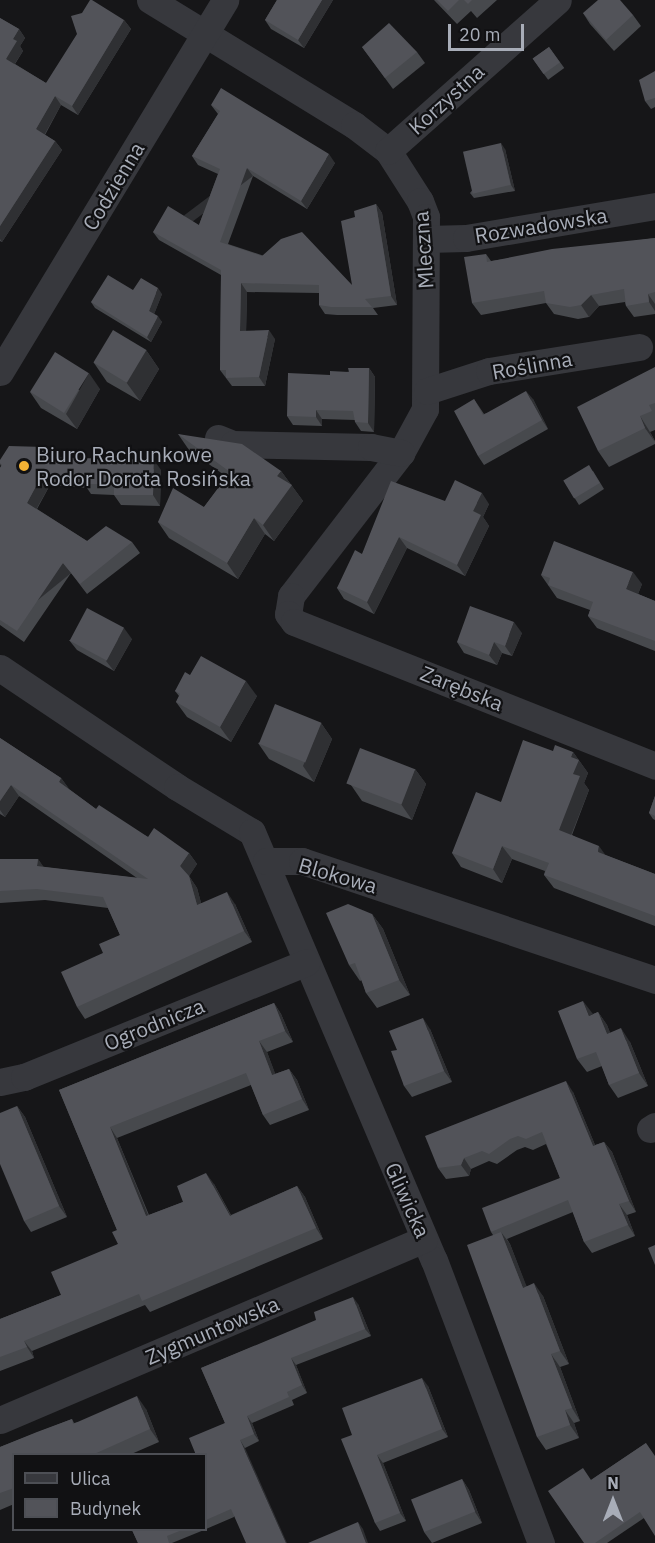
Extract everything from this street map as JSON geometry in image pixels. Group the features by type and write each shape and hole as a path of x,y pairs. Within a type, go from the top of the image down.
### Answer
{"street":[{"name":"Mleczna","path":"150,0 354,125 388,151 420,201 426,239 427,391 425,409 401,453 291,596"},
{"name":"Codzienna","path":"0,372 225,0"},
{"name":"Korzystna","path":"388,151 558,0"},
{"name":"Rozwadowska","path":"426,239 466,238 655,206"},
{"name":"Roślinna","path":"427,391 489,371 639,347"},
{"path":"218,438 233,444 371,447 401,453"},
{"name":"Zarębska","path":"291,596 288,614 294,622 655,766"},
{"path":"0,668 177,787 252,832 266,861"},
{"name":"Gliwicka","path":"266,861 424,1239 541,1543"},
{"name":"Blokowa","path":"266,861 302,861 655,980"},
{"name":"Ogrodnicza","path":"0,1083 24,1077 307,962"},
{"name":"Zygmuntowska","path":"0,1420 424,1239"}],"building":[{"path":"90,0 124,20 72,106 55,96 36,129 55,141 0,226 0,18 19,29 13,39 17,41 6,59 46,83 77,34 71,16 82,13"},
{"path":"277,0 322,0 298,40 265,20"},
{"path":"437,0 459,0 448,11"},
{"path":"598,0 620,0 633,15 606,40 583,13"},
{"path":"389,23 417,52 385,78 362,47"},
{"path":"549,47 560,63 544,74 533,58"},
{"path":"655,71 655,98 645,101 639,80"},
{"path":"221,88 329,154 301,201 247,168 220,242 262,256 281,239 302,232 352,285 341,221 355,217 354,211 376,204 391,296 365,299 372,307 331,307 319,305 319,285 241,283 240,331 269,330 259,377 226,378 226,370 220,370 221,270 153,232 168,206 199,225 220,169 192,156 220,111 211,105"},
{"path":"501,143 511,185 473,194 463,152"},
{"path":"655,238 655,292 648,294 649,302 626,306 624,289 591,295 581,305 570,307 546,303 544,291 472,303 464,257 486,254 487,262 552,249"},
{"path":"108,275 133,290 141,278 158,288 149,311 158,316 147,337 91,302"},
{"path":"113,330 146,350 127,383 93,363"},
{"path":"55,352 89,373 64,413 30,392"},
{"path":"655,367 655,403 649,405 652,411 640,416 645,428 598,451 577,407"},
{"path":"348,368 369,368 368,423 355,422 353,411 316,410 316,417 287,416 288,373 330,375 330,371 349,372"},
{"path":"526,391 542,420 478,456 454,411 474,399 483,415"},
{"path":"178,434 242,444 281,471 277,476 292,485 263,525 254,518 227,563 158,522 173,488 204,507 230,472"},
{"path":"9,446 44,447 43,457 154,460 153,495 114,495 114,484 84,484 84,478 42,475 27,503 87,541 106,526 132,542 80,584 63,563 17,631 0,620 0,468 2,465 0,460"},
{"path":"589,465 600,483 574,498 563,480"},
{"path":"455,480 482,493 473,511 481,515 457,565 399,537 367,602 337,588 355,550 362,554 391,481 445,501"},
{"path":"554,541 633,572 626,589 655,601 655,641 588,616 593,602 548,585 550,578 541,575"},
{"path":"470,606 514,622 505,646 494,642 489,655 457,642"},
{"path":"87,608 124,628 107,660 70,641"},
{"path":"201,656 246,681 220,727 176,702 180,694 175,691 185,672 190,675"},
{"path":"275,704 321,723 305,763 259,744"},
{"path":"0,738 61,778 59,782 96,809 99,805 148,837 154,828 189,853 180,866 189,876 197,905 227,892 244,931 77,1007 61,972 103,953 99,944 120,935 103,897 37,889 0,891 0,859 38,859 37,866 148,879 11,785 0,801"},
{"path":"523,740 553,751 555,745 573,752 571,757 579,760 573,774 580,776 559,830 599,846 598,852 655,874 655,916 544,875 549,863 502,846 493,869 452,853 476,792 501,802"},
{"path":"360,748 415,769 401,805 346,783"},
{"path":"655,796 655,816 649,813"},
{"path":"348,904 372,914 399,980 366,993 355,963 349,965 326,913"},
{"path":"583,1001 589,1016 598,1012 607,1034 621,1028 639,1073 609,1085 596,1052 577,1059 558,1011"},
{"path":"274,1003 285,1031 259,1041 272,1075 289,1069 302,1099 263,1115 246,1073 110,1127 146,1216 183,1202 177,1186 206,1173 230,1216 297,1186 316,1228 142,1301 139,1294 24,1341 27,1347 0,1357 0,1319 61,1295 51,1272 118,1244 112,1232 117,1230 59,1090"},
{"path":"423,1018 444,1071 404,1086 391,1051 397,1050 389,1031"},
{"path":"566,1081 593,1146 604,1142 629,1201 619,1204 628,1225 584,1242 568,1200 491,1232 482,1208 560,1178 542,1132 526,1139 518,1136 510,1139 489,1154 482,1151 464,1158 461,1165 438,1168 425,1136"},
{"path":"17,1106 59,1206 24,1221 0,1164 0,1113"},
{"path":"501,1232 523,1288 534,1283 560,1351 551,1354 572,1408 565,1410 570,1425 537,1437 467,1245"},
{"path":"655,1245 655,1265 648,1248"},
{"path":"353,1297 365,1329 291,1358 302,1385 287,1392 289,1397 247,1416 254,1434 240,1440 286,1543 246,1543 231,1509 207,1520 207,1453 195,1453 189,1438 225,1423 201,1368 316,1320 314,1312"},
{"path":"422,1378 442,1429 377,1455 400,1513 375,1523 341,1439 352,1435 342,1408"},
{"path":"137,1396 150,1429 96,1453 12,1453 12,1489 0,1493 0,1447 72,1419 73,1424"},
{"path":"646,1443 655,1456 655,1536 640,1512 595,1543 584,1543 548,1491 583,1468 591,1480"},
{"path":"462,1479 475,1511 424,1532 411,1500"},
{"path":"358,1522 366,1543 308,1543"},
{"path":"132,1531 180,1531 167,1536 169,1543 138,1543"}],"place":[{"name":"Biuro Rachunkowe Rodor Dorota Rosińska","path":"24,466"}]}
